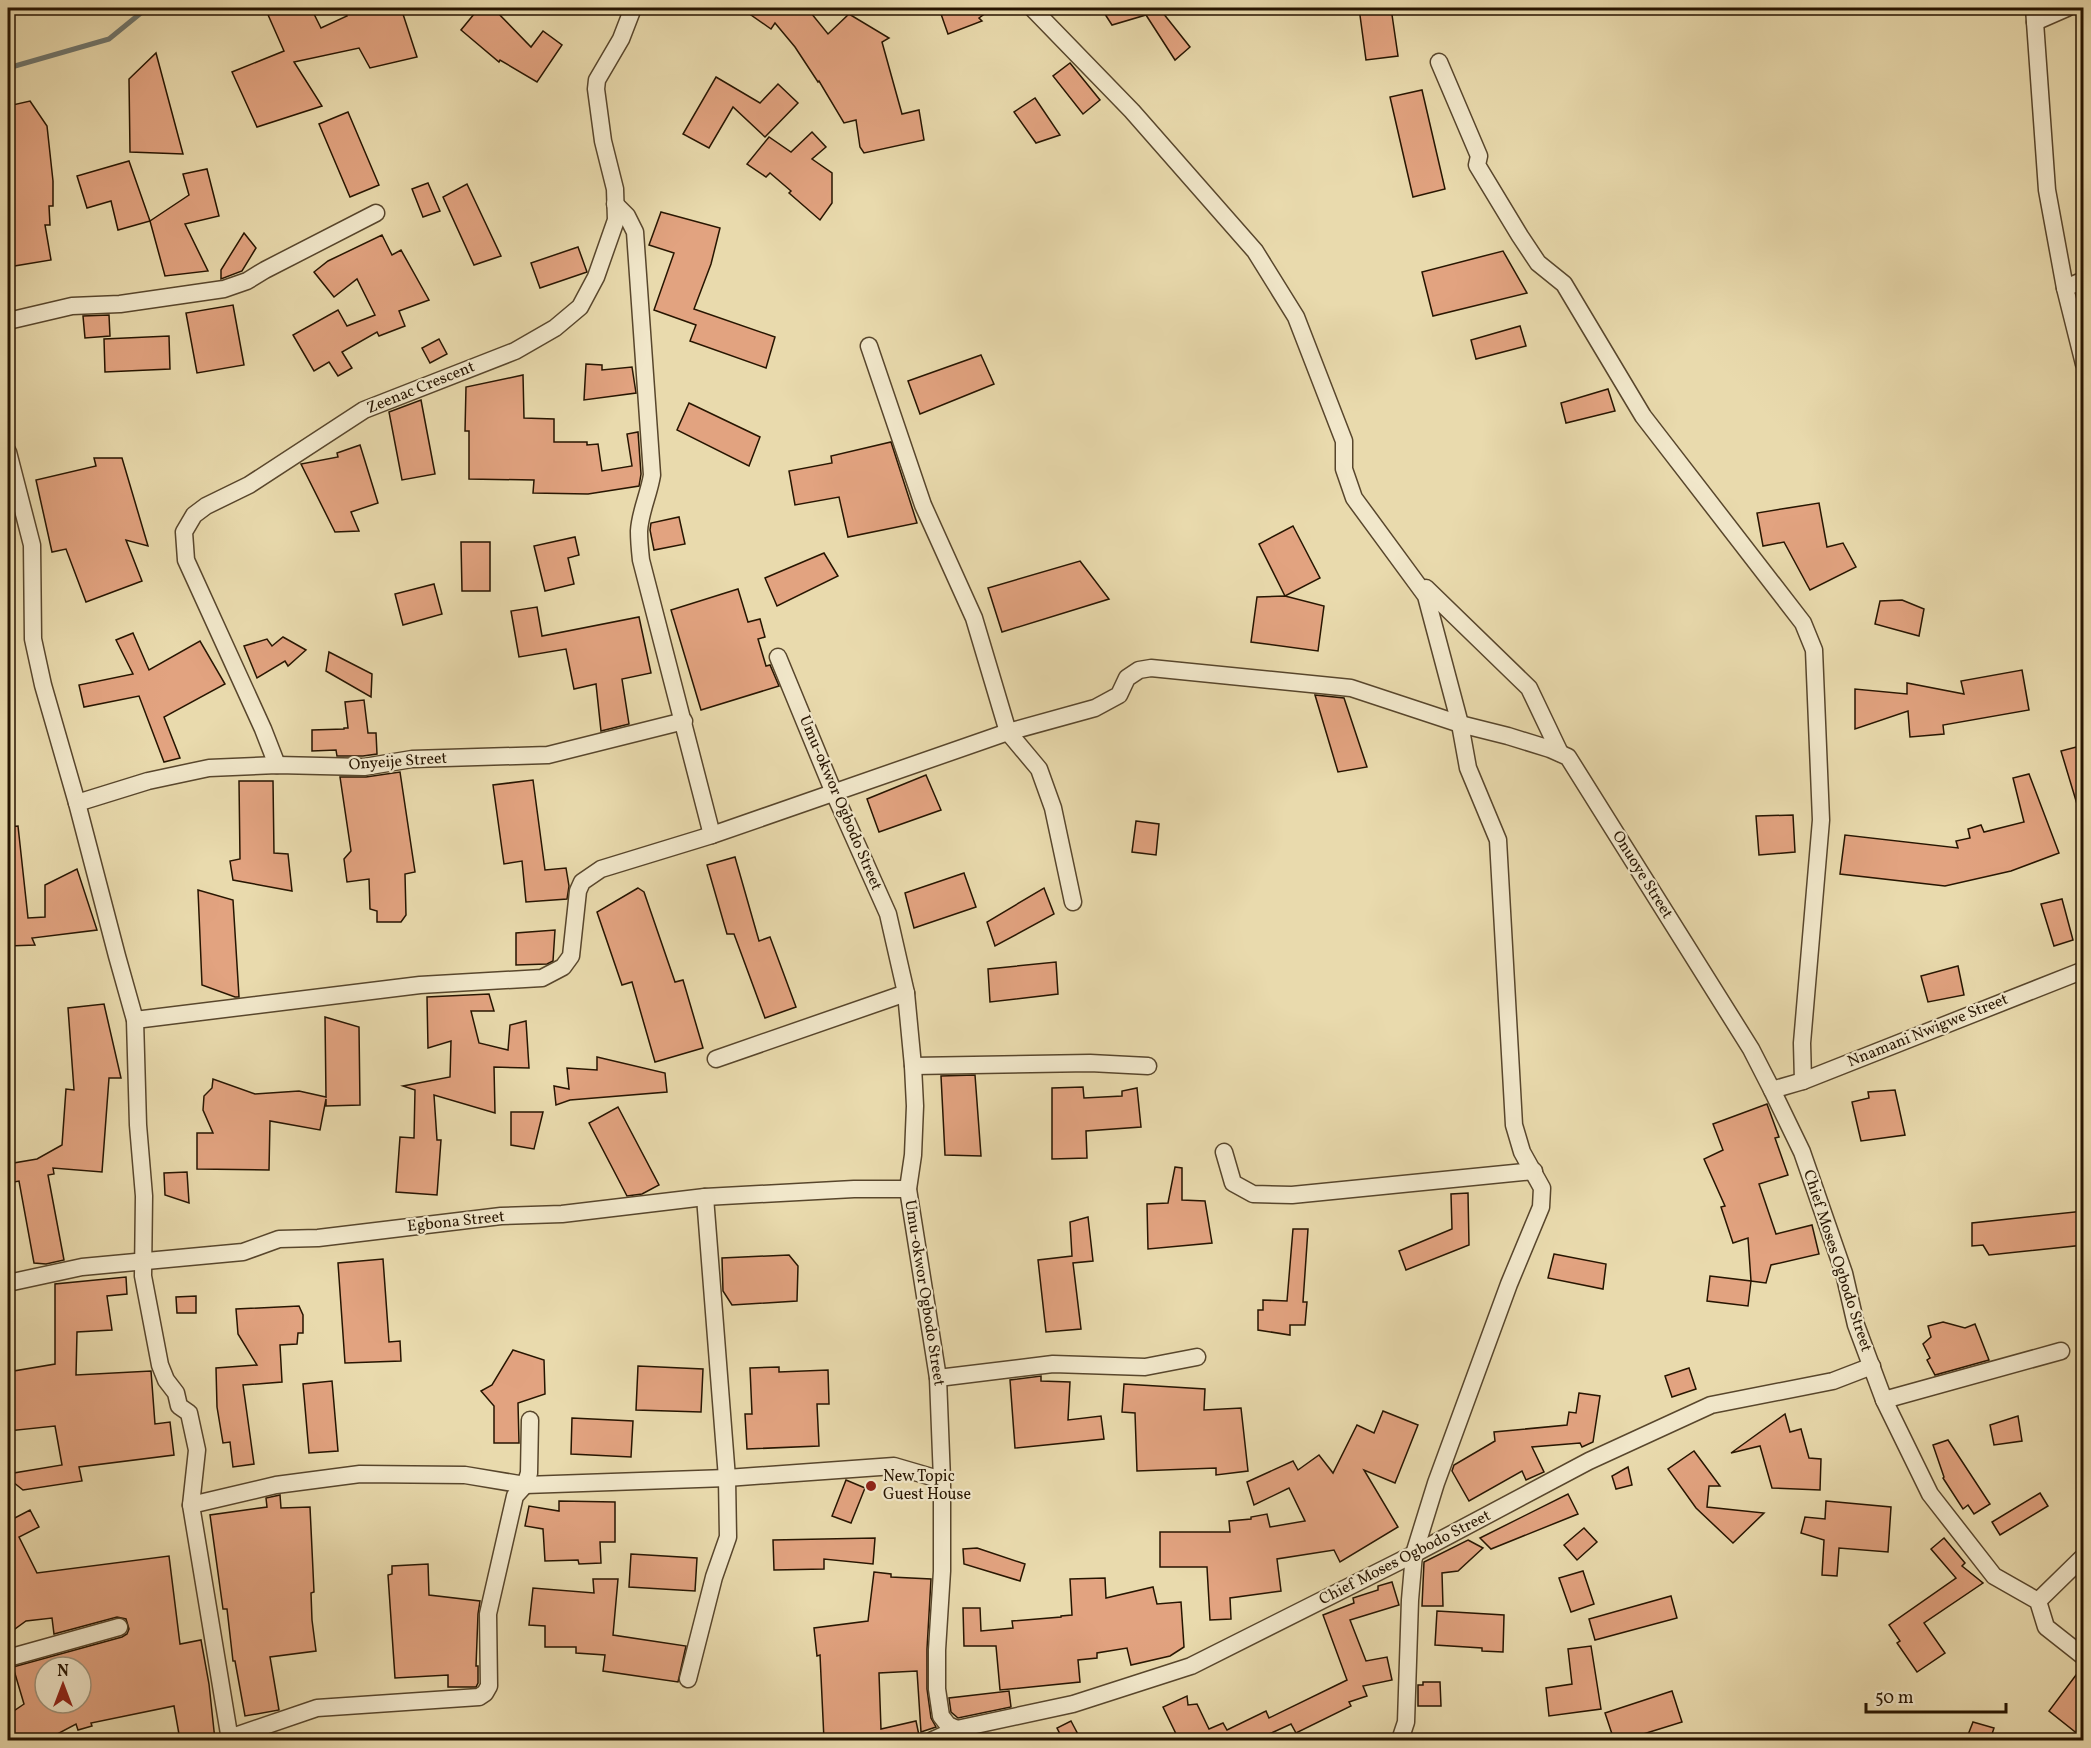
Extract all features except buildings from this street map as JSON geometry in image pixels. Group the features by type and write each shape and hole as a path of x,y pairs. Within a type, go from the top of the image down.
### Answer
{"street":[{"name":"Zeenac Crescent","path":"277,765 186,560 183,542 188,522 206,506 249,485 364,410 515,351 555,328 580,307 596,277 616,220 615,189 603,141 596,90 597,80 621,39 633,8"},
{"path":"1032,8 1132,111 1255,251 1296,317 1344,441 1344,469 1354,498 1426,596 1460,724 1467,768 1498,840 1514,1125 1522,1152 1542,1188 1541,1207 1509,1284 1436,1483 1414,1554 1410,1600 1406,1722 1400,1740"},
{"path":"2067,8 2034,15 2047,190 2065,288 2084,364"},
{"path":"1439,62 1479,156 1477,165 1520,237 1538,263 1564,284 1643,416 1803,623 1814,650 1821,820 1802,1043 1803,1081"},
{"path":"615,204 627,216 635,232 640,285 652,475 650,492 639,530 640,560 712,835"},
{"path":"8,321 72,306 120,304 224,289 247,281 376,213"},
{"path":"2065,288 2084,280"},
{"path":"869,346 923,505 974,618 1008,732 1039,769 1053,808 1073,902"},
{"path":"8,452 32,545 33,639 43,685 78,803 135,1020 138,1125 144,1196 143,1276 160,1365 166,1380 176,1393 179,1406 189,1413 196,1450 191,1505 229,1739 317,1708 479,1697 485,1693 489,1686 488,1614 515,1496 525,1485 529,1473 530,1420"},
{"path":"1402,566 1529,688 1560,753"},
{"name":"Umu-okwor Ogbodo Street","path":"778,657 834,793 888,914 906,993 915,1106 913,1155 908,1189 938,1378 942,1480 942,1571 937,1689 941,1716 948,1725 957,1729"},
{"path":"135,1020 420,985 542,978 563,967 571,956 578,891 582,882 601,868 712,835 1008,732 1095,708 1119,695 1127,678 1139,670 1151,668 1222,677 1351,688 1460,724 1508,736 1560,753"},
{"name":"Onyeije Street","path":"78,803 191,771 225,766 364,767 412,759 515,758 548,755 684,721"},
{"name":"Onuoye Street","path":"1560,753 1568,757 1752,1049 1772,1090"},
{"name":"Nnamani Nwigwe Street","path":"1772,1090 1803,1081 2084,970"},
{"path":"716,1059 906,993"},
{"path":"913,1066 1090,1063 1148,1066"},
{"name":"Chief Moses Ogbodo Street","path":"1772,1090 1802,1152 1844,1273 1856,1325 1884,1400 1930,1494 1994,1576 2038,1601"},
{"path":"1224,1152 1233,1183 1253,1194 1292,1195 1534,1172"},
{"name":"Egbona Street","path":"8,1283 82,1267 243,1252 279,1239 318,1238 501,1216 562,1214 705,1197 854,1189 908,1189"},
{"path":"688,1679 714,1577 728,1537 727,1478 705,1197"},
{"path":"1884,1400 2061,1351"},
{"path":"938,1378 1053,1364 1145,1367 1197,1357"},
{"name":"Chief Moses Ogbodo Street","path":"933,1740 957,1729 1073,1704 1191,1666 1414,1554 1589,1461 1712,1405 1833,1382 1872,1366"},
{"path":"191,1505 276,1485 360,1474 465,1475 525,1485 727,1478 894,1466 942,1480"},
{"path":"2084,1556 2038,1601 2046,1627 2084,1657"},
{"path":"8,1658 119,1627"}],"waterway":[{"path":"8,68 109,39 147,8"}],"place":[{"name":"New Topic Guest House","path":"871,1486"}]}
